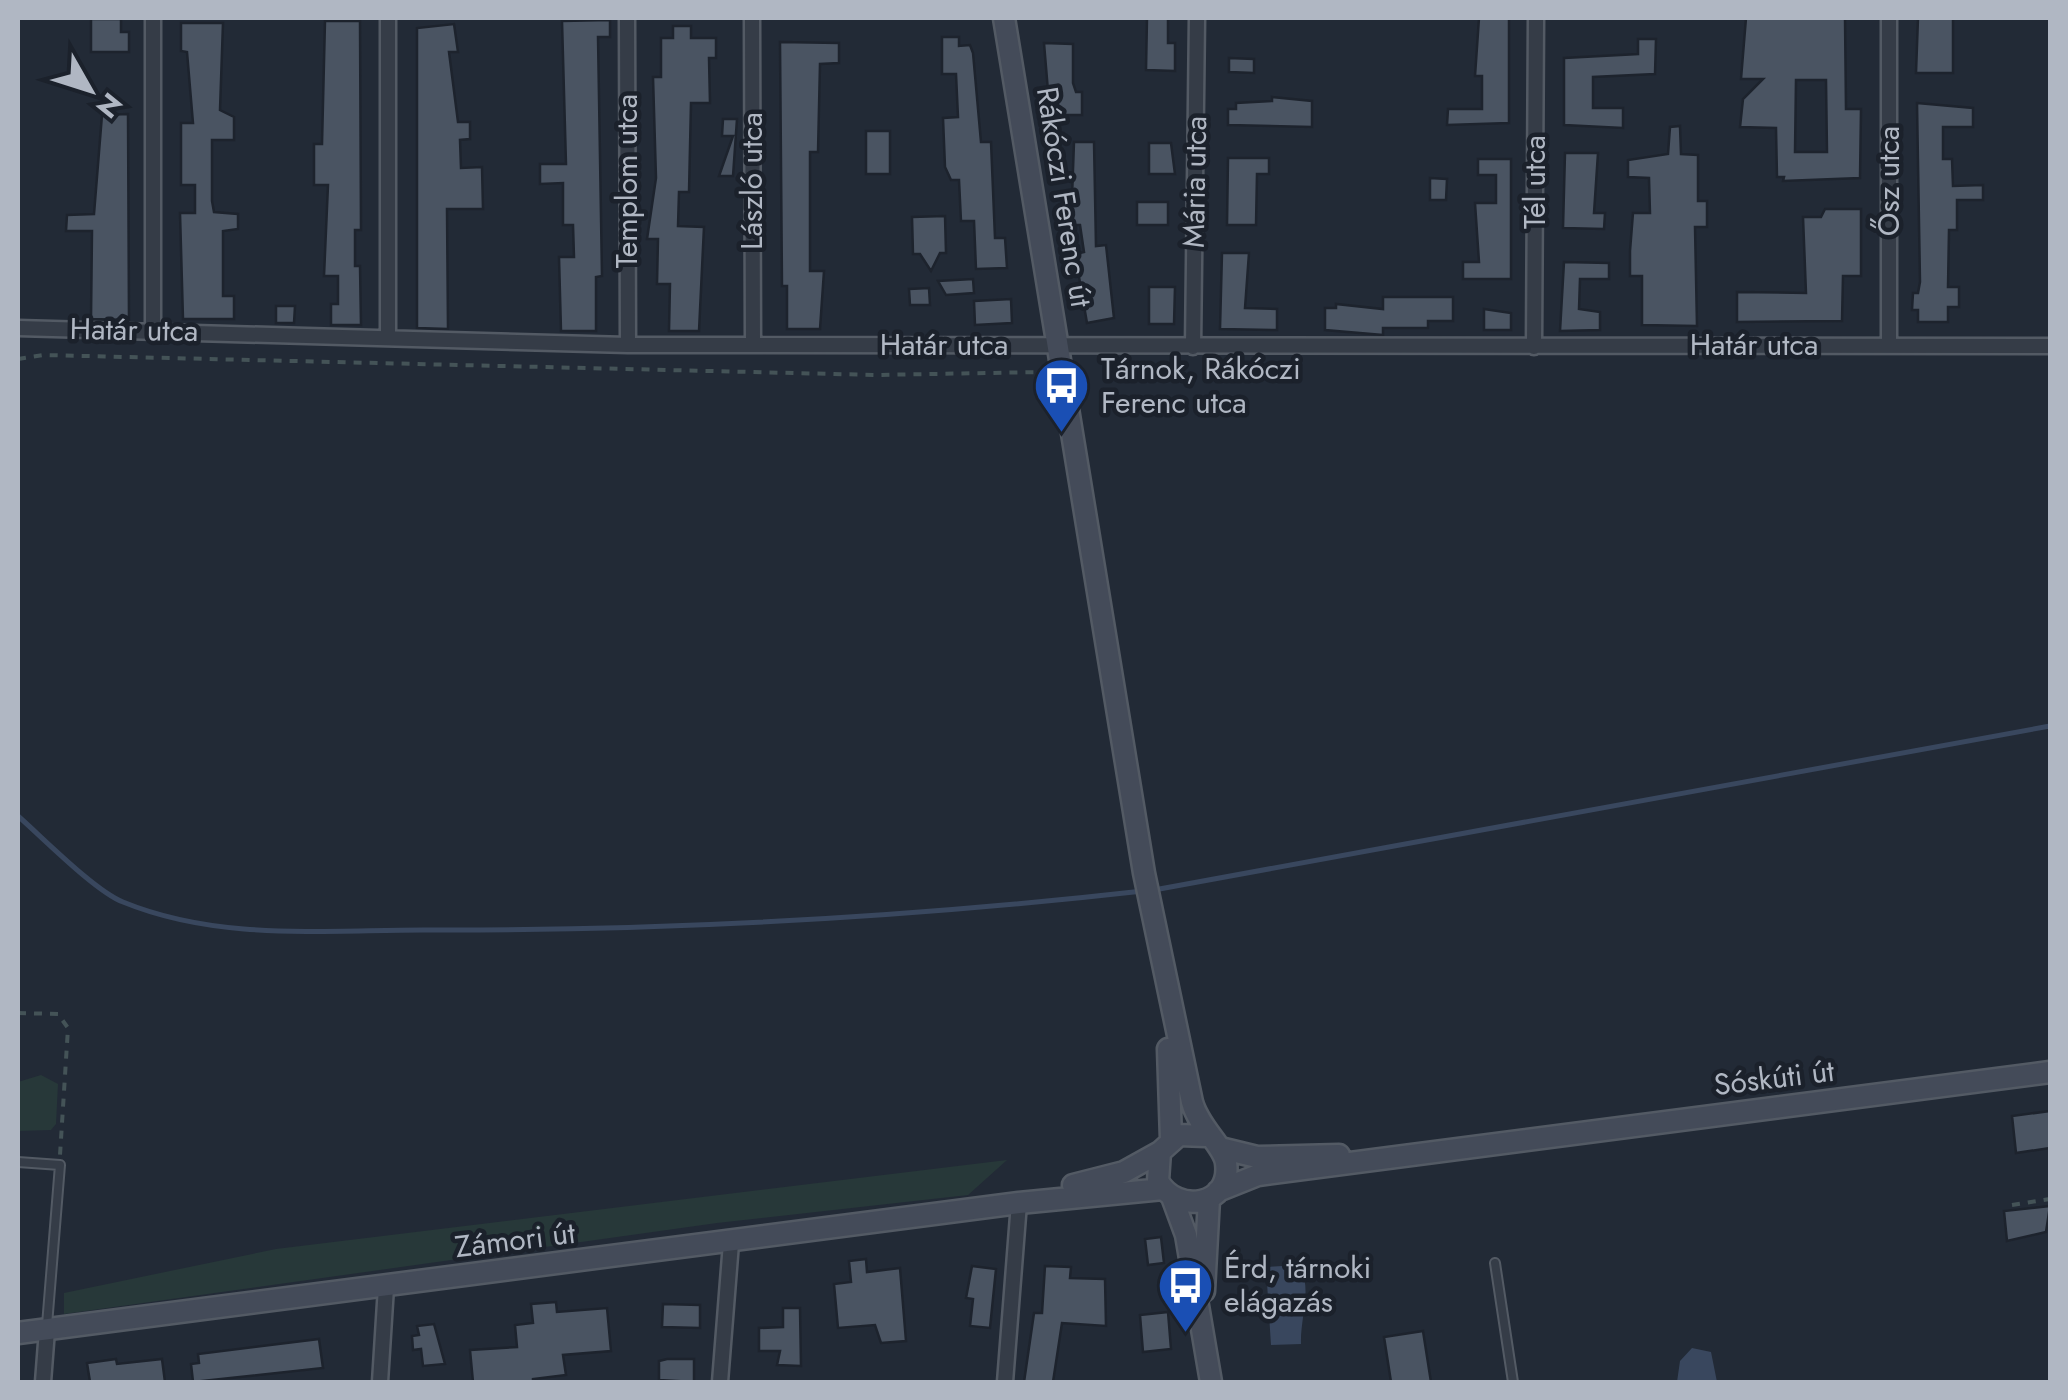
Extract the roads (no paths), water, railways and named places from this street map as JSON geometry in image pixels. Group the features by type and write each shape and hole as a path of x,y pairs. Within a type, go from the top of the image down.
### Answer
{"main road":[{"name":"Rákóczi Ferenc út","path":"1004,18 1164,977"},
{"path":"1164,977 1192,1102 1226,1165 1204,1232 1207,1358"},
{"path":"1164,977 1174,1106 1156,1171 1186,1235 1211,1382"},
{"name":"Sóskúti út","path":"1213,1195 1258,1176 2050,1072"},
{"path":"1166,1146 1188,1133 1213,1142"},
{"name":"Sóskúti út","path":"1213,1142 1257,1158 1506,1144"},
{"name":"Zámori út","path":"1019,1203 1124,1172 1166,1146"},
{"path":"1167,1193 1187,1203 1213,1195"},
{"name":"Zámori út","path":"18,1334 1019,1203 1167,1193"}],"street":[{"path":"153,18 153,330"},
{"path":"388,18 388,338"},
{"name":"Templom utca","path":"626,18 628,345"},
{"name":"László utca","path":"752,18 752,345"},
{"name":"Mária utca","path":"1193,347 1197,18"},
{"name":"Tél utca","path":"1534,347 1536,18"},
{"name":"Ősz utca","path":"1889,18 1889,344"},
{"name":"Határ utca","path":"18,328 628,345 2050,346"},
{"path":"1005,1382 1019,1203"},
{"path":"720,1382 732,1242"},
{"path":"380,1382 386,1286"},
{"path":"43,1382 47,1330"}],"lane":[{"path":"18,1162 60,1165 47,1330"},
{"path":"1495,1263 1513,1382"}],"water":[{"path":"1299,1265 1306,1293 1301,1344 1271,1345 1266,1267"},
{"path":"1692,1348 1711,1352 1717,1382 1677,1382 1680,1361"}],"waterway":[{"path":"1154,890 2050,726"},
{"path":"18,816 84,876 123,902 196,923 271,931 693,925 963,909 1143,891"}],"place":[{"name":"Tárnok, Rákóczi Ferenc utca","path":"1062,435"},
{"name":"Érd, tárnoki elágazás","path":"1185,1334"}]}
